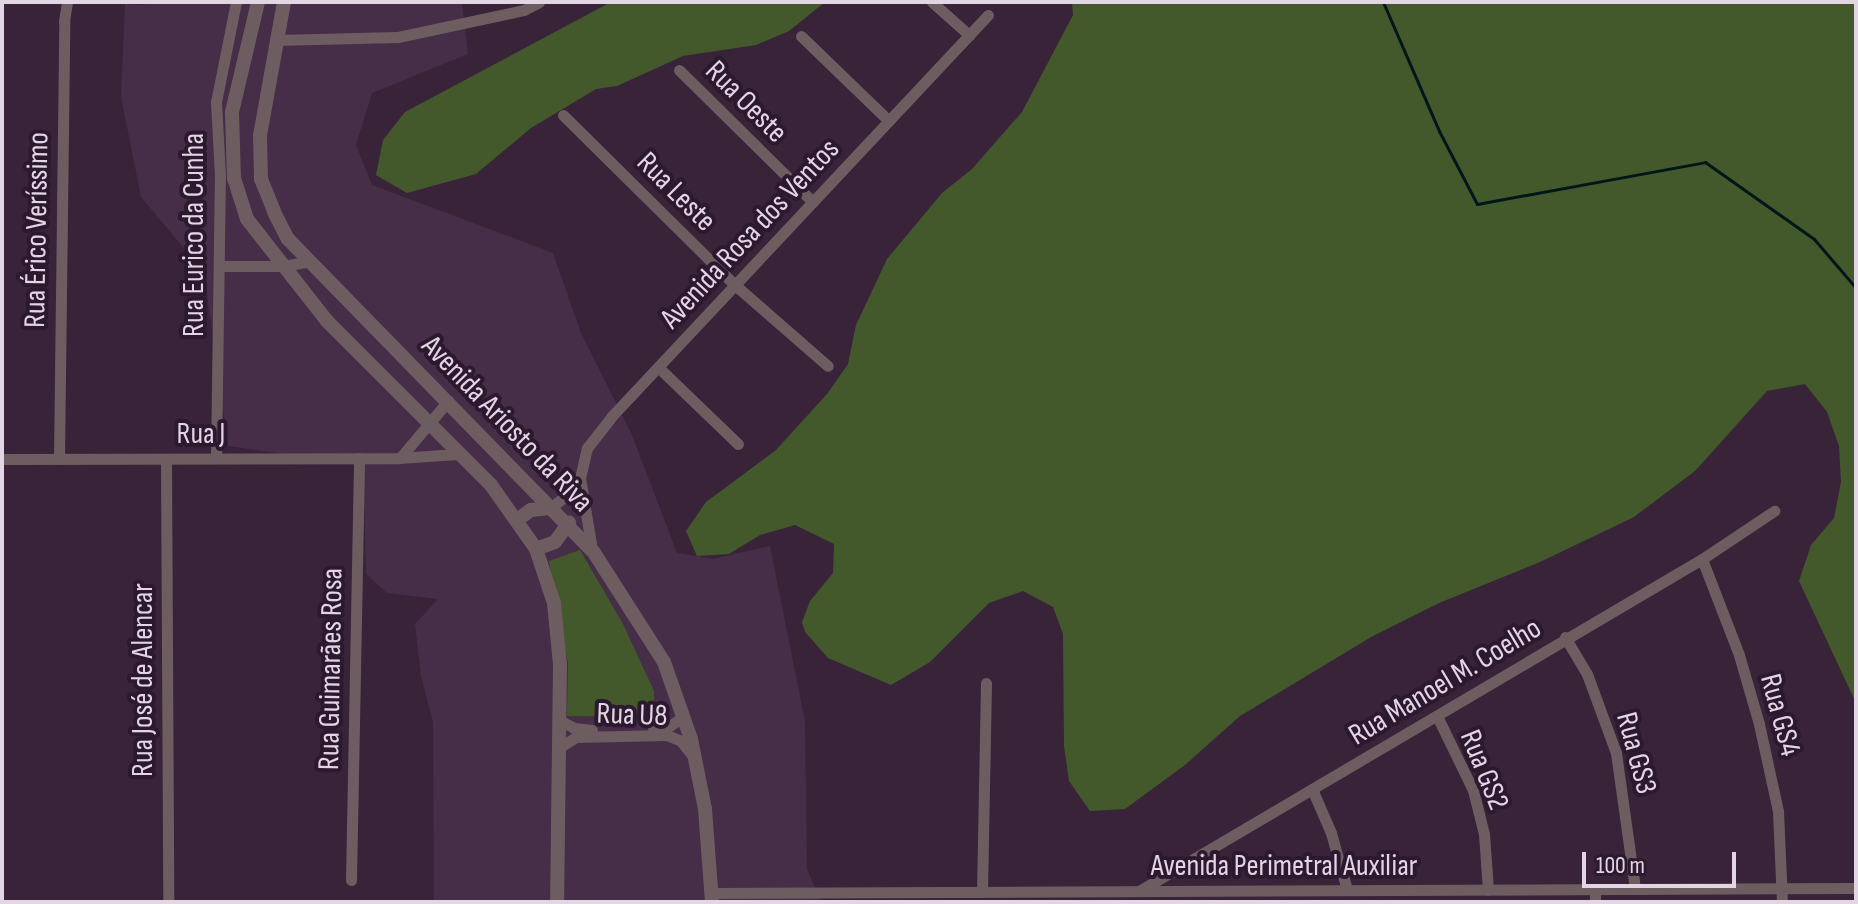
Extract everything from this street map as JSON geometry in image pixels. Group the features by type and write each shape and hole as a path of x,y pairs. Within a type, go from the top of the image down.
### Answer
{"street":[{"name":"Rua Érico Veríssimo","path":"59,459 64,21 67,2"},
{"name":"Avenida Ariosto da Riva","path":"284,2 260,135 261,179 288,239 550,508 569,523 593,551 664,662 683,717 705,809 712,898"},
{"path":"275,40 398,37 524,10 539,2"},
{"path":"932,2 969,35"},
{"path":"235,7 256,8 232,112 227,177 247,219 327,321 491,485 536,549 554,603 560,664 557,902"},
{"name":"Rua Eurico da Cunha","path":"216,458 220,266 227,177 216,102 235,7"},
{"name":"Avenida Rosa dos Ventos","path":"550,508 566,496 580,478 587,448 658,367 988,15"},
{"path":"801,36 889,121"},
{"name":"Rua Oeste","path":"679,70 813,202"},
{"name":"Rua Leste","path":"563,115 735,285 828,366"},
{"path":"220,266 283,266 310,261"},
{"path":"658,367 738,444"},
{"path":"399,458 448,401"},
{"name":"Rua J","path":"2,459 399,458 457,454"},
{"name":"Rua Guimarães Rosa","path":"351,880 359,458"},
{"name":"Rua José de Alencar","path":"166,459 168,902"},
{"path":"580,478 593,551"},
{"path":"536,549 555,542 569,523 566,496"},
{"path":"517,520 531,510 550,508"},
{"name":"Rua Manoel M. Coelho","path":"1138,891 1702,559 1774,511"},
{"name":"Rua GS4","path":"1702,559 1739,655 1759,724 1778,811 1782,902"},
{"name":"Rua GS3","path":"1565,637 1587,674 1616,753 1635,889"},
{"path":"982,892 986,683"},
{"name":"Rua GS2","path":"1437,716 1473,790 1484,834 1488,890"},
{"name":"Rua U8","path":"668,732 683,717"},
{"name":"Rua U8","path":"559,720 580,730 668,732 687,745 695,761"},
{"name":"Rua U8","path":"560,747 576,737 622,732"},
{"path":"1312,789 1331,833 1347,890"},
{"name":"Avenida Perimetral Auxiliar","path":"712,898 982,892 1038,897 1138,891 1228,896 1347,890 1414,896 1488,890 1595,896 1635,889 1856,888"}],"shaded area":[{"path":"145,2 462,2 468,54 372,93 356,145 372,185 553,253 581,333 632,435 677,553 713,559 770,546 805,721 807,869 821,902 434,902 433,723 421,676 415,624 438,599 387,593 366,574 363,465 228,446 204,272 141,197 121,97 125,4 144,5"}],"green space":[{"path":"611,2 825,2 789,31 756,45 683,56 617,86 596,89 531,128 476,174 407,193 376,175 383,140 405,112"},
{"path":"1072,2 1856,2 1856,703 1799,581 1811,545 1834,518 1841,482 1839,446 1827,412 1805,384 1767,391 1695,471 1634,517 1540,562 1439,603 1371,637 1240,716 1185,765 1125,809 1090,811 1069,781 1064,746 1063,634 1053,607 1023,591 989,603 930,662 891,685 828,658 805,632 802,622 810,601 833,573 834,544 795,525 760,535 729,554 697,556 686,531 706,502 776,450 827,394 848,364 856,325 887,259 942,193 972,169 1022,112 1073,15"},
{"path":"580,550 623,624 654,691 654,717 567,716 568,663 549,561"}],"waterway":[{"path":"1383,2 1439,131 1477,204 1705,162 1814,239 1856,288"}]}
